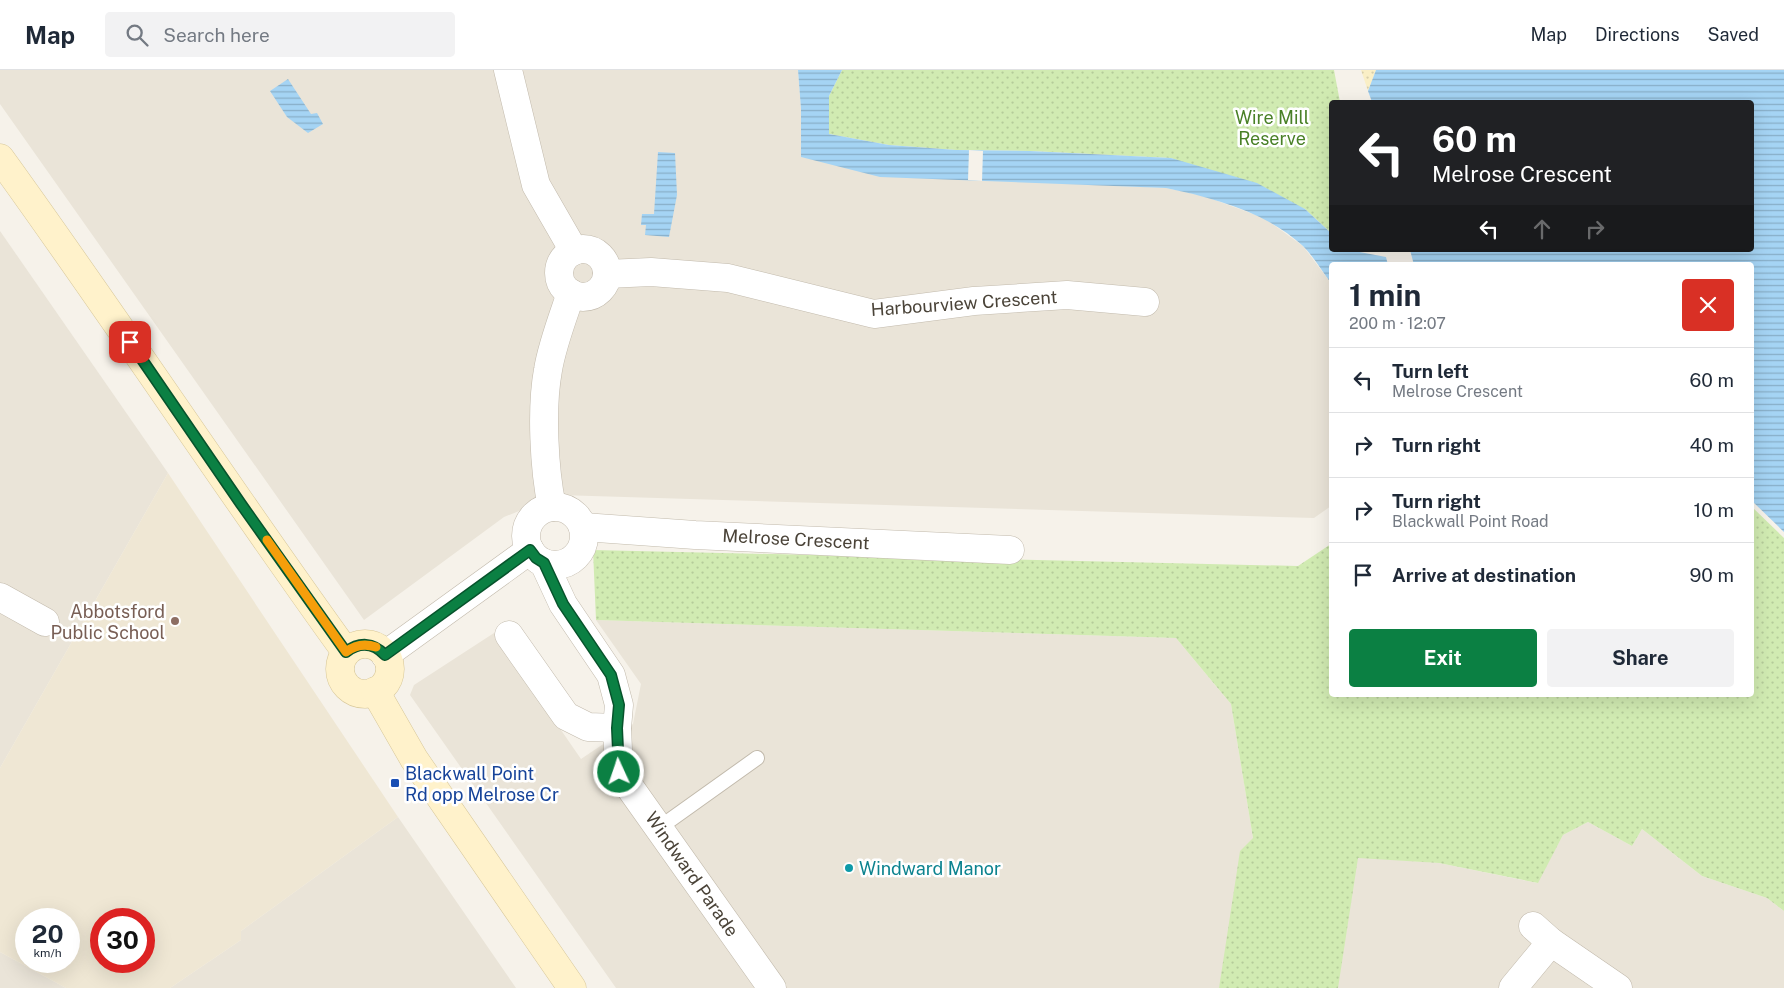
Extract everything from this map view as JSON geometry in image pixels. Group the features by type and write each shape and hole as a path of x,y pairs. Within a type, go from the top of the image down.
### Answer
{"street":[{"path":"508,70 536,185 574,251"},
{"path":"0,158 346,652"},
{"path":"590,250 597,253 606,266 605,282 594,294 579,296 571,293 561,282 560,267 563,260 574,251 590,250"},
{"name":"Harbourview Crescent","path":"607,274 651,272 728,278 874,314 974,302 1067,295 1145,302"},
{"path":"552,507 549,493 544,422 548,370 571,293"},
{"path":"552,507 562,508 578,518 585,536 583,546 578,554 563,564 554,565 537,557 527,541 526,532 535,515 552,507"},
{"name":"Melrose Crescent","path":"583,527 695,535 1010,550"},
{"path":"385,655 537,557"},
{"name":"Windward Parade","path":"537,557 563,604 611,675 619,705 617,728 619,772 772,988"},
{"path":"0,597 46,622"},
{"path":"510,635 566,716 588,727 617,728"},
{"path":"366,644 380,649 385,655 390,668 389,675 381,688 368,694 353,691 343,680 340,666 346,652 358,645 366,644"},
{"path":"375,691 414,759 572,988"},
{"path":"1513,988 1542,934 1618,988"}],"lane":[{"path":"659,828 757,758"}],"shaded area":[{"path":"0,70 798,70 801,109 801,157 921,177 1166,188 1204,196 1264,218 1303,246 1329,280 1329,507 1314,518 559,495 504,517 364,620 0,104"},
{"path":"0,231 168,473 0,768"},
{"name":"Abbotsford Public School","path":"168,473 398,817 241,931 241,940 170,988 66,988 38,973 80,973 80,908 15,908 15,960 0,952 0,768"},
{"path":"596,620 1176,638 1231,704 1253,838 1358,857 1439,863 1537,883 1563,835 1588,822 1632,846 1642,829 1702,876 1767,898 1784,911 1784,988 616,988 410,695 414,685 494,633 581,759 633,724 641,684"},
{"path":"398,817 516,988 170,988 241,940 241,931"},
{"path":"0,952 15,960 15,973 38,973 66,988 0,988"}],"sand":[{"path":"1361,70 1376,70 1368,91"}],"green space":[{"name":"Wire Mill Reserve","path":"842,70 1334,70 1340,100 1329,100 1329,231 1305,209 1171,158 1030,151 956,150 889,145 829,134 829,96"},
{"path":"1754,509 1784,538 1784,911 1767,898 1702,876 1642,829 1632,846 1588,822 1563,835 1538,883 1439,863 1358,858 1338,988 1219,988 1240,851 1253,838 1231,704 1176,638 596,620 593,550 1298,566 1329,545 1329,697 1754,697"}],"water":[{"path":"798,70 842,70 829,96 829,134 889,145 956,150 1030,151 1171,158 1257,183 1305,209 1329,231 1329,252 1360,252 1386,257 1387,262 1329,262 1329,280 1303,246 1273,224 1239,208 1202,196 1166,188 880,177 801,157 801,109"},
{"path":"1376,70 1784,70 1784,532 1754,503 1754,262 1413,262 1411,252 1754,252 1754,100 1371,100 1368,91"},
{"path":"288,79 311,114 317,113 323,124 308,133 287,117 270,91"},
{"path":"658,152 675,153 677,195 669,237 645,235 646,225 641,225 642,214 654,214"}],"pier":[{"path":"969,150 983,151 982,181 968,180"}],"slow traffic":[{"path":"267,540 346,652 358,645 366,644 376,647"}],"place":[{"name":"Abbotsford Public School","path":"175,621"},
{"name":"Blackwall Point Rd opp Melrose Cr","path":"395,783"},
{"name":"Windward Manor","path":"849,868"}],"route":[{"path":"130,342 241,504 346,652 358,645 366,644 380,649 385,655 468,597 530,550 536,558 544,563 563,604 611,675 619,705 617,728 619,772"}]}
